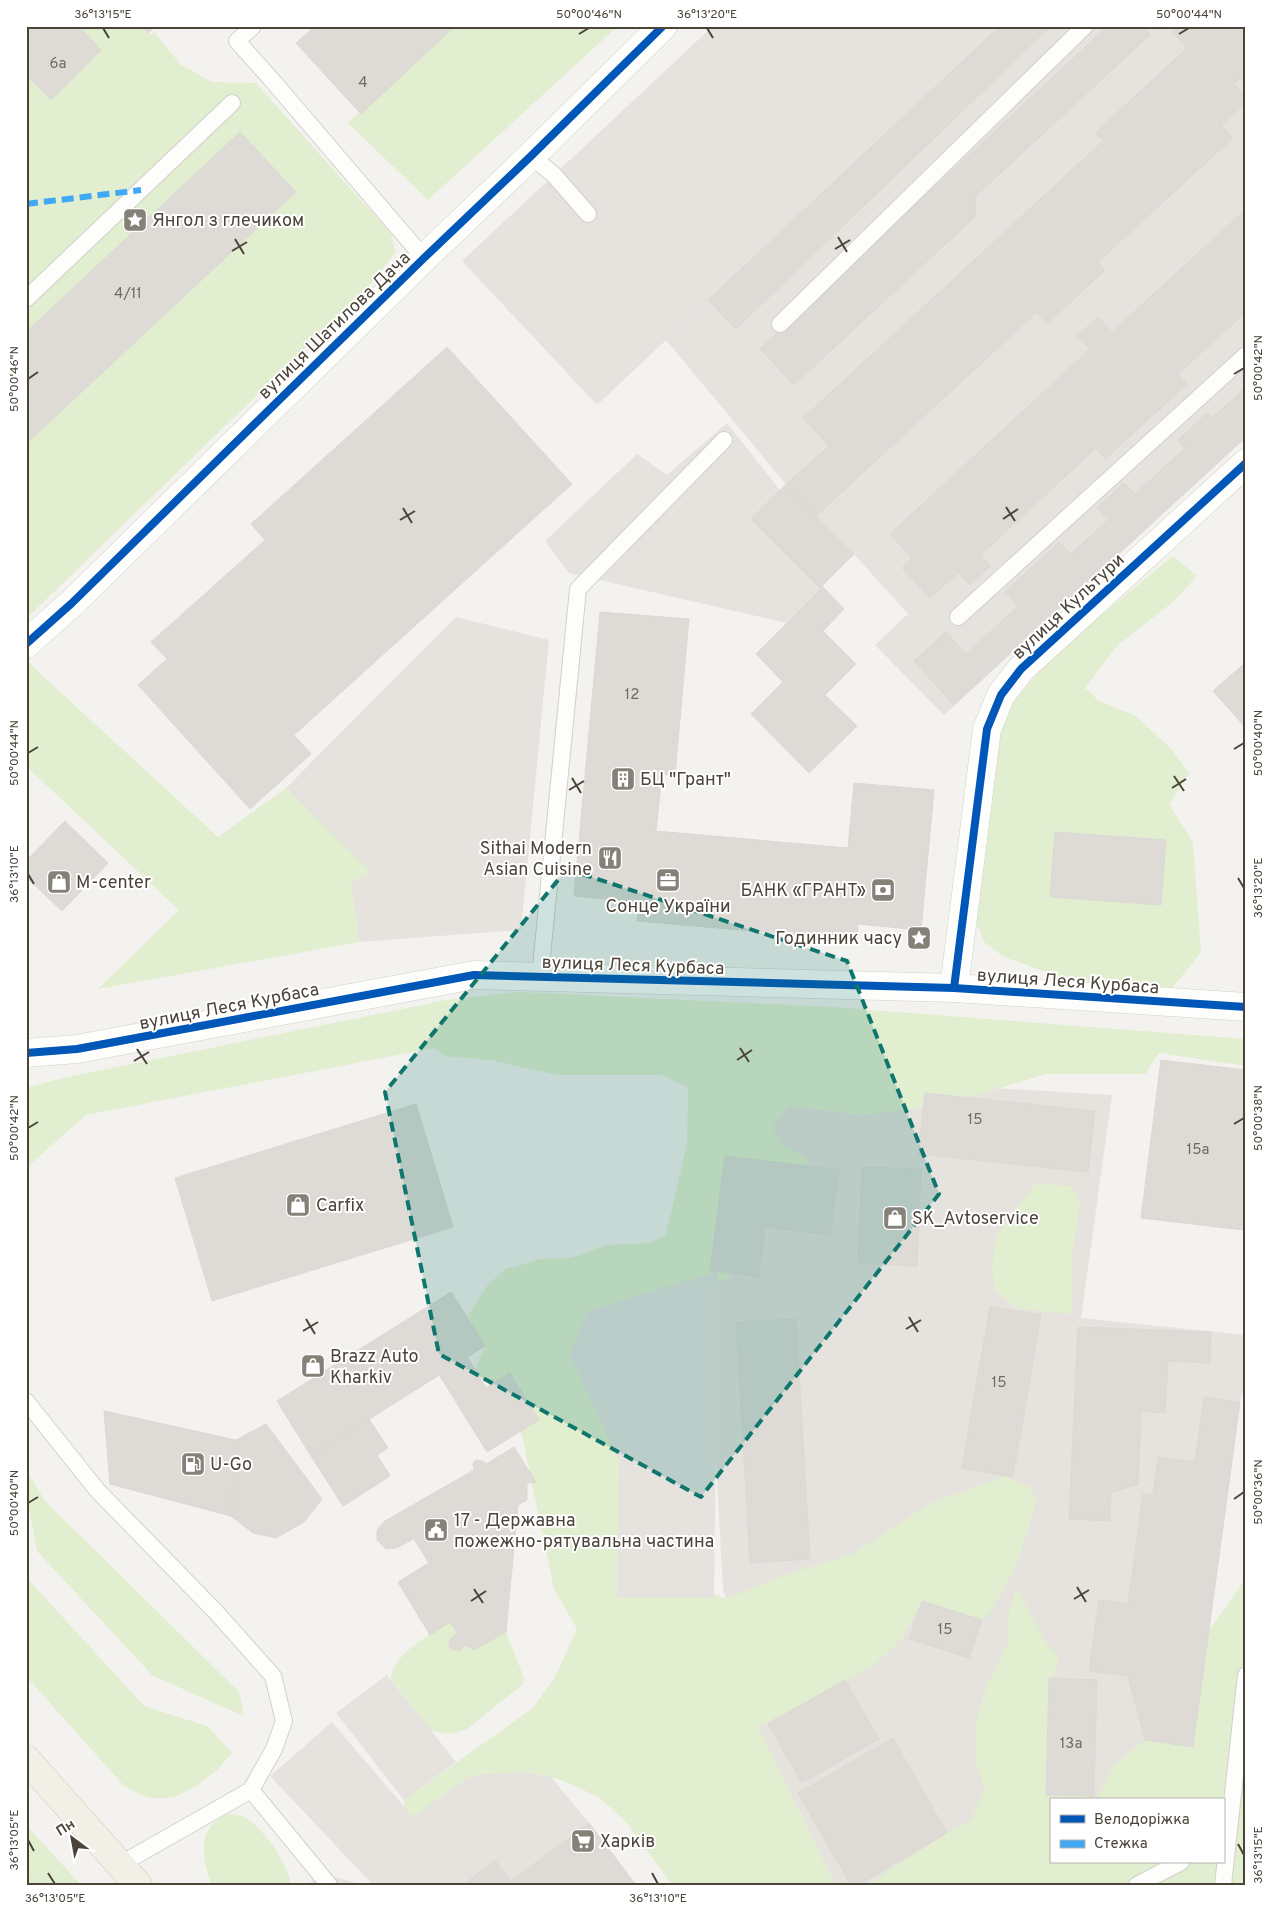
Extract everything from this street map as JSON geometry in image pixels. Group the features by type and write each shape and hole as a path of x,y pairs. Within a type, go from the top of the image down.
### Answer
{"main road":[{"path":"26,1759 138,1885"}],"street":[{"name":"вулиця Шатилова Дача","path":"26,644 72,603 663,26"},
{"name":"вулиця Культури","path":"954,988 987,729 1001,695 1021,669 1246,463"},
{"name":"вулиця Леся Курбаса","path":"26,1053 77,1049 474,975 954,988 1246,1007"}],"lane":[{"path":"253,26 237,41 278,86 424,258"},
{"path":"780,324 1085,26"},
{"path":"26,299 232,103"},
{"path":"531,156 554,175 588,214"},
{"path":"958,617 1246,355"},
{"path":"540,977 578,589 724,440"},
{"path":"26,1401 97,1490 216,1611 273,1676 284,1721 274,1749 251,1790 121,1864"},
{"path":"1224,1885 1226,1839 1246,1675"},
{"path":"251,1790 329,1885"},
{"path":"1137,1885 1177,1864"}],"highlighted area":[{"path":"567,869 847,961 939,1194 701,1497 439,1354 385,1092"}],"shaded area":[{"path":"713,26 1000,26 597,405 462,261"},
{"path":"1000,26 1246,26 1246,437 944,715 875,645 908,614 854,554 814,518 666,340"},
{"path":"727,423 780,490 751,519 821,589 787,623 569,573 545,541 637,454 667,475"},
{"path":"456,617 549,640 521,930 359,942 351,881 371,872 286,788"},
{"path":"694,1070 1112,1095 1081,1318 1246,1335 1246,1380 1240,1402 1186,1798 1050,1798 1050,1801 965,1885 835,1885 759,1731 723,1588"},
{"path":"718,1271 714,1598 617,1598 619,1462 569,1353 588,1311"},
{"path":"387,1675 456,1762 404,1800 336,1713"},
{"path":"332,1722 413,1817 464,1780 475,1775 524,1772 551,1777 589,1823 511,1881 495,1860 463,1885 373,1885 270,1776"},
{"path":"321,1874 354,1882 356,1885 307,1885"}],"green space":[{"path":"79,26 142,26 150,35 154,32 181,65 212,82 256,83 392,235 395,253 368,287 26,619 26,75 51,100 101,50"},
{"path":"454,26 618,26 428,200 348,123"},
{"path":"1173,556 1197,576 1174,601 1117,646 1085,688 1099,701 1136,716 1171,749 1189,773 1169,805 1193,842 1201,952 1173,987 1153,993 1091,988 1004,957 984,942 976,920 987,798 1004,714 1028,684 1071,640"},
{"path":"26,659 218,837 286,788 372,872 351,881 359,942 98,989 179,910 26,766"},
{"path":"520,992 833,1007 1245,1039 1246,1066 1159,1053 1145,1074 1046,1074 974,1096 910,1109 860,1115 789,1106 772,1126 781,1145 810,1162 782,1175 729,1218 729,1279 644,1300 599,1419 681,1581 726,1599 777,1578 854,1553 931,1503 1005,1476 1029,1487 1037,1500 1016,1567 989,1614 982,1620 922,1601 902,1639 873,1666 808,1702 758,1726 835,1885 672,1885 627,1823 599,1797 556,1778 525,1772 464,1780 413,1818 405,1808 404,1800 533,1708 555,1677 577,1629 554,1589 522,1436 509,1409 485,1381 474,1374 485,1346 467,1317 487,1286 505,1269 541,1259 571,1258 608,1245 650,1243 666,1234 687,1144 688,1087 661,1075 558,1075 490,1060 445,1056 434,1048 86,1115 26,1168 26,1088 63,1078 446,1000"},
{"path":"1036,1183 1071,1186 1080,1201 1073,1251 1072,1314 1018,1309 995,1291 992,1268 996,1236"},
{"path":"26,1470 45,1501 239,1692 244,1716 153,1676 37,1551 26,1493"},
{"path":"26,1577 144,1706 207,1726 232,1753 217,1770 196,1786 173,1798 148,1798 124,1786 26,1676"},
{"path":"1246,1578 1246,1885 867,1885 947,1833 970,1821 985,1789 976,1763 976,1721 988,1682 1008,1644 1009,1610 1017,1588 1045,1641 1059,1658 1049,1690 1093,1798 1050,1798 1050,1864 1224,1864 1224,1798 1097,1798 1114,1765 1145,1740 1193,1746 1194,1701 1209,1631"},
{"path":"450,1622 459,1635 506,1632 524,1678 523,1684 467,1729 444,1734 430,1730 391,1679 393,1670 405,1653"},
{"path":"228,1814 244,1817 267,1837 286,1868 291,1885 212,1885 205,1864 204,1844 206,1835 210,1827"},
{"path":"26,1825 81,1885 26,1885"}],"building":[{"path":"26,26 79,26 101,50 51,100 26,75"},
{"path":"142,26 155,26 148,33"},
{"path":"315,26 455,26 361,114 296,43"},
{"path":"1000,26 1051,26 736,329 708,300"},
{"path":"1108,26 1142,26 1150,35 976,196 975,217 794,385 760,349"},
{"path":"1178,26 1246,26 1246,58 1240,64 1246,70 1246,74 1234,84 1246,97 1246,103 1221,125 1233,138 1098,262 1105,270 1047,324 1037,312 814,518 785,485 829,446 803,418 1103,141 1095,133 1187,48 1172,32"},
{"path":"240,132 296,192 26,444 26,332"},
{"path":"1246,209 1246,312 1178,374 1187,384 1105,459 1096,448 981,555 991,566 970,585 958,573 930,598 902,568 912,558 890,534 1090,349 1077,336 1098,317 1112,332"},
{"path":"447,347 572,484 294,735 311,754 250,809 138,685 167,659 151,642 265,540 251,524"},
{"path":"1246,387 1246,437 954,705 914,661 946,632 966,654 1018,606 1005,592 1059,542 1071,554 1108,520 1097,508 1124,483 1135,494 1185,448 1178,440 1207,413 1212,418"},
{"path":"785,485 854,554 822,586 844,609 823,631 856,664 825,695 857,726 809,773 751,714 783,682 756,654 821,589 751,519"},
{"name":"БЦ \"Грант\"","path":"600,612 689,619 675,775 662,774 656,831 848,848 854,783 934,790 921,930 858,924 857,940 637,921 639,902 574,896"},
{"path":"1246,662 1246,728 1213,691"},
{"path":"65,821 108,863 62,911 26,877 26,861"},
{"path":"1055,832 1166,840 1161,905 1050,897"},
{"path":"1161,1060 1246,1070 1246,1211 1244,1230 1141,1218"},
{"path":"925,1093 1095,1111 1088,1172 918,1154"},
{"path":"416,1104 453,1227 212,1301 175,1178"},
{"path":"725,1156 839,1170 830,1235 765,1227 759,1277 710,1270"},
{"path":"862,1167 921,1169 917,1266 858,1263"},
{"path":"451,1292 485,1346 311,1456 277,1401"},
{"path":"990,1306 1041,1315 1013,1477 962,1468"},
{"path":"796,1319 810,1559 750,1563 736,1322"},
{"path":"1078,1327 1211,1332 1210,1363 1168,1361 1165,1413 1141,1411 1138,1485 1111,1492 1110,1521 1069,1519"},
{"path":"468,1358 486,1388 510,1373 539,1420 487,1452 440,1376"},
{"path":"1204,1397 1240,1402 1193,1747 1145,1740 1128,1676 1089,1671 1099,1600 1128,1604 1143,1494 1153,1495 1158,1457 1195,1462"},
{"path":"104,1411 236,1440 231,1516 110,1484"},
{"path":"369,1419 388,1448 377,1455 390,1476 343,1506 311,1456"},
{"path":"266,1424 322,1499 304,1522 276,1538 253,1533 231,1516 236,1440"},
{"path":"514,1447 536,1482 527,1483 527,1500 518,1505 506,1632 474,1650 465,1645 461,1650 454,1650 450,1647 449,1641 454,1635 459,1635 450,1622 430,1635 398,1582 429,1563 414,1539 396,1548 386,1549 377,1540 377,1530 385,1521 474,1470 473,1463 476,1460 483,1461 486,1464"},
{"path":"922,1601 982,1620 969,1658 909,1639"},
{"path":"1049,1678 1097,1680 1094,1796 1046,1795"},
{"path":"845,1680 879,1739 802,1783 768,1724"},
{"path":"893,1738 947,1833 858,1885 851,1885 798,1793"},
{"name":"Харків","path":"589,1823 636,1885 463,1885 495,1860 511,1881"}],"tram line":[{"path":"26,1874 36,1885"}],"marked path":[{"path":"26,204 141,190"}],"cycle path":[{"path":"26,644 72,603 663,26"},
{"path":"954,988 987,729 1001,695 1021,669 1246,463"},
{"path":"26,1053 77,1049 474,975 954,988 1246,1007"}],"place":[{"name":"Янгол з глечиком","path":"135,220"},
{"name":"БЦ \"Грант\"","path":"623,779"},
{"name":"Sithai Modern Asian Cuisine","path":"610,858"},
{"name":"Сонце України","path":"668,880"},
{"name":"M-center","path":"59,882"},
{"name":"БАНК «ГРАНТ»","path":"883,890"},
{"name":"Годинник часу","path":"919,938"},
{"name":"Carfix","path":"298,1205"},
{"name":"SK_Avtoservice","path":"895,1218"},
{"name":"Brazz Auto Kharkiv","path":"313,1366"},
{"name":"U-Go","path":"193,1464"},
{"name":"17 - Державна пожежно-рятувальна частина","path":"436,1530"},
{"name":"Харків","path":"583,1841"}]}
